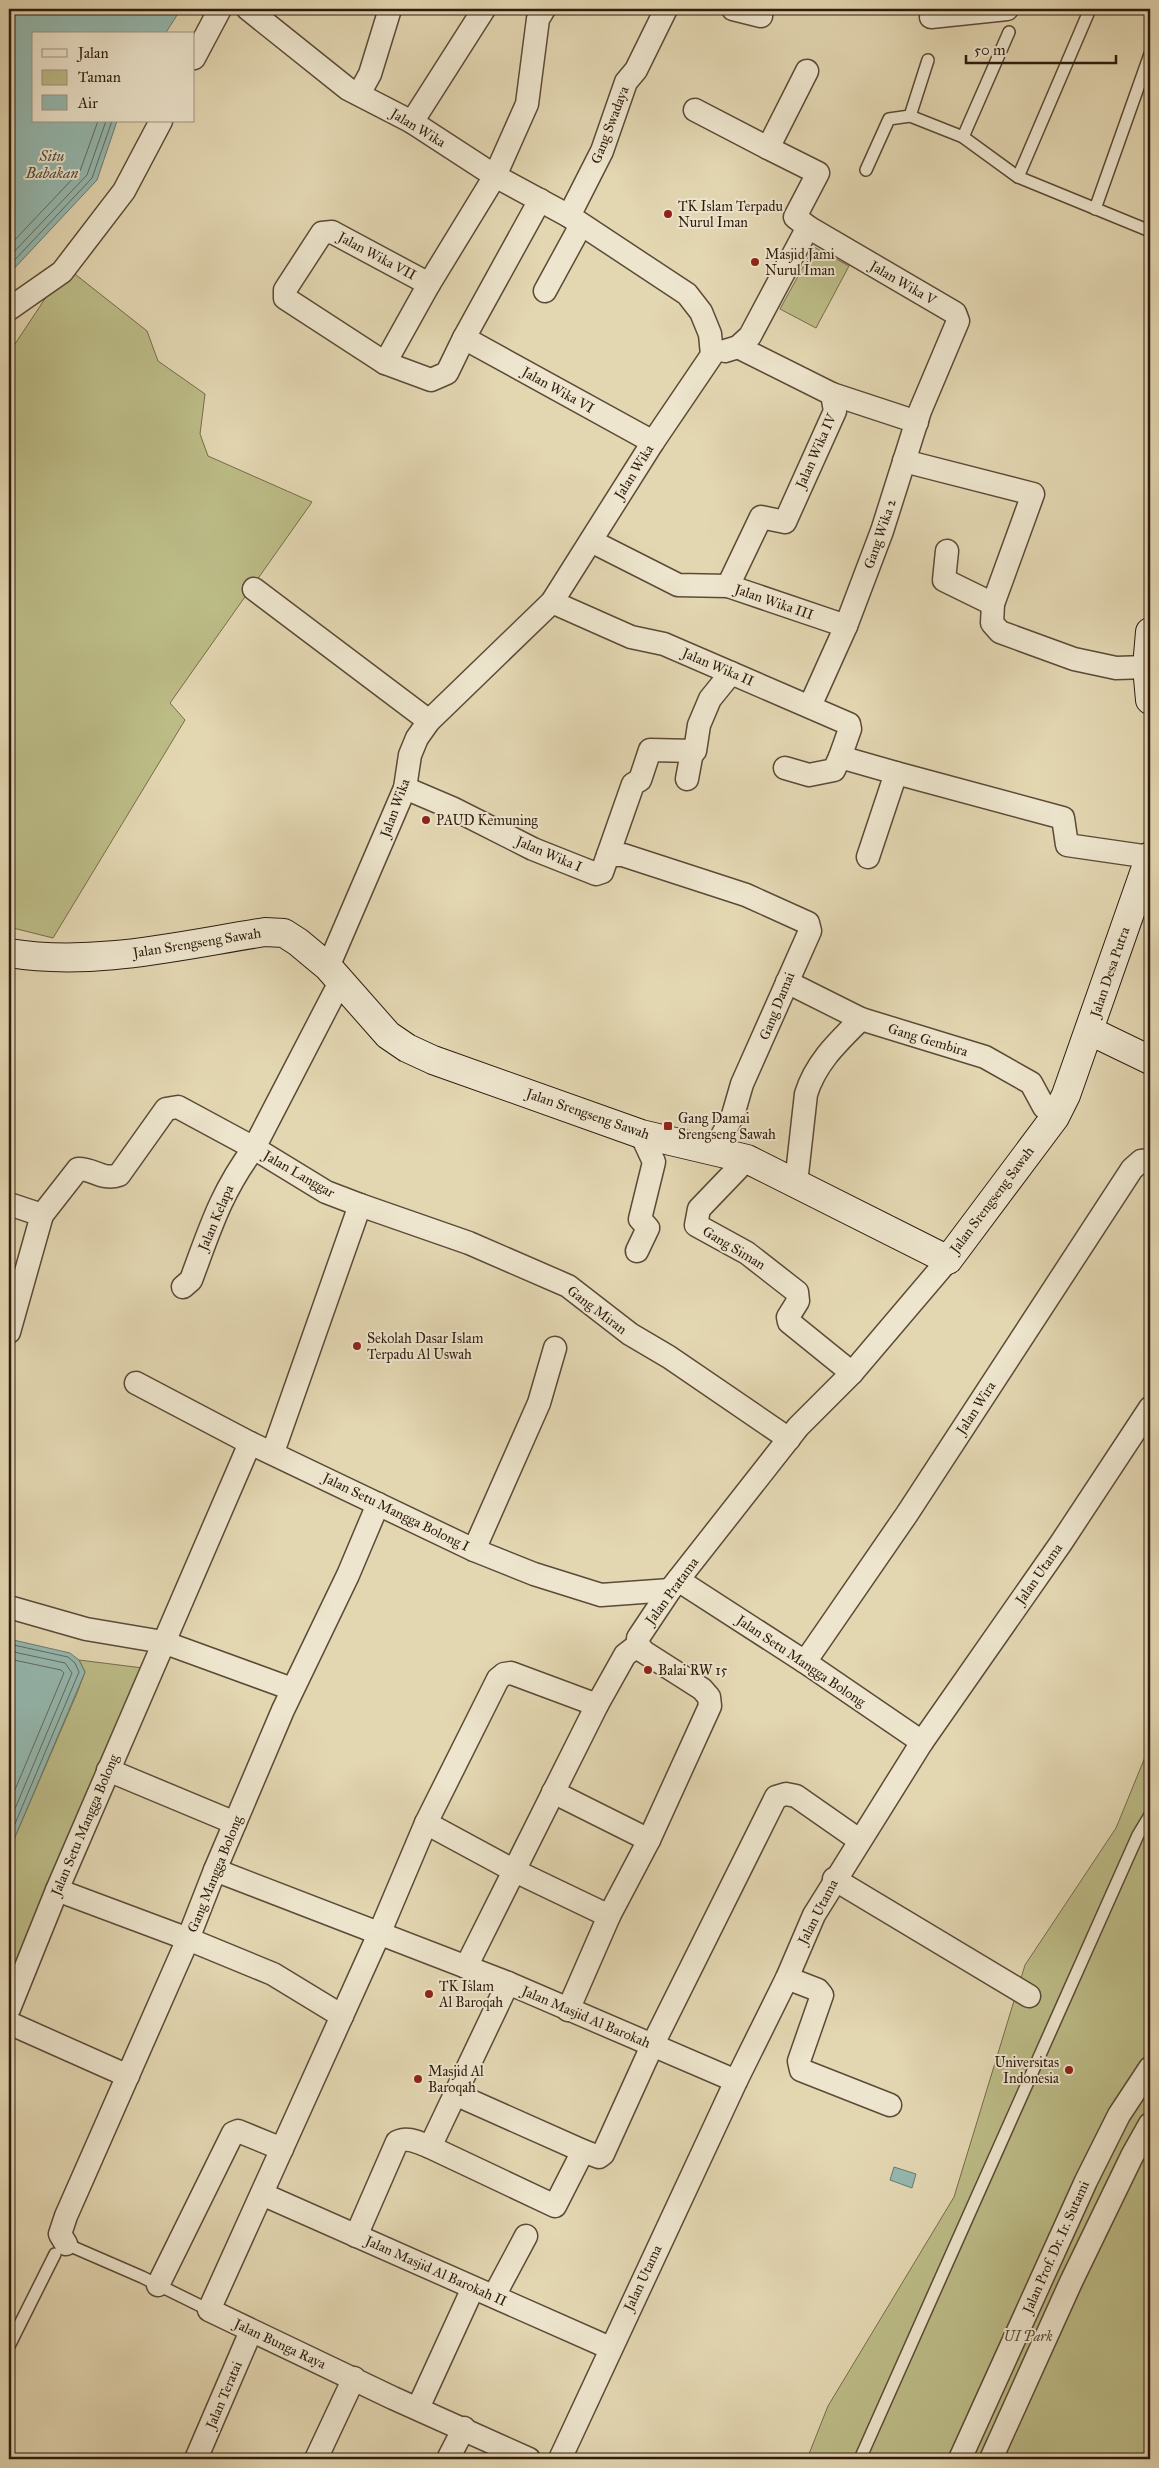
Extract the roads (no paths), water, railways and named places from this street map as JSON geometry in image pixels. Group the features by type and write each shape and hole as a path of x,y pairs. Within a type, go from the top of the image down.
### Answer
{"street":[{"path":"195,56 220,9"},
{"name":"Jalan Wika","path":"248,9 348,89 412,122 494,176 575,220 687,294 701,312 710,334 712,355 653,442 552,602 421,714 410,755 405,788 334,975"},
{"path":"359,94 370,74 390,9"},
{"path":"412,122 484,9"},
{"path":"494,176 527,104 538,19 544,9"},
{"name":"Gang Swadaya","path":"545,292 602,151 626,82 636,70 666,9"},
{"path":"733,9 761,16"},
{"path":"931,17 1007,9"},
{"path":"768,148 807,72"},
{"path":"695,110 818,173 795,217 808,228 750,336 738,347 712,355"},
{"path":"9,309 62,272 124,192 160,122"},
{"name":"Jalan Wika VII","path":"464,338 447,373 431,380 385,363 285,298 285,290 322,233 327,231 429,284 494,176"},
{"path":"464,338 540,200"},
{"name":"Jalan Wika V","path":"808,228 955,313 958,321 942,358"},
{"path":"385,363 429,284"},
{"name":"Jalan Wika VI","path":"464,338 653,442"},
{"name":"Jalan Wika IV","path":"728,586 761,517 785,522 835,411 832,394 738,347"},
{"name":"Gang Wika 2","path":"810,706 846,626 882,531 917,422 942,358"},
{"path":"832,394 917,422"},
{"path":"904,461 1033,494 993,604 992,623 1000,632 1074,658 1116,668 1147,668"},
{"name":"Jalan Wika III","path":"591,541 678,585 728,586 846,626"},
{"path":"947,551 944,580 993,604"},
{"path":"254,589 421,714"},
{"name":"Jalan Wika II","path":"552,602 631,637 664,644 810,706 851,726 840,757"},
{"path":"1150,632 1147,668 1150,700"},
{"path":"686,778 692,752 696,749 699,725 710,699 731,673"},
{"path":"608,855 633,784 640,780 650,750 692,752"},
{"path":"785,768 809,775 834,770 840,757 1063,818 1067,844 1150,857"},
{"path":"868,858 896,773"},
{"name":"Jalan Wika I","path":"405,788 452,808 533,849 596,874 602,872 608,855"},
{"name":"Gang Damai","path":"608,855 623,855 746,895 808,923 810,930 786,982 776,1012 742,1084 733,1115 714,1151"},
{"name":"Jalan Desa Putra","path":"1090,1031 1150,857"},
{"name":"Jalan Srengseng Sawah","path":"9,953 31,956 93,958 265,932 284,933 334,975 388,1035 407,1048 433,1060 641,1134 748,1159 948,1260 1055,1116 1066,1094 1090,1031"},
{"name":"Jalan Langgar","path":"334,975 254,1148 326,1192 360,1205"},
{"name":"Gang Gembira","path":"786,982 861,1019 985,1057 1031,1083 1044,1107 1055,1116"},
{"path":"796,1183 806,1094 810,1080 822,1060 861,1019"},
{"path":"1090,1031 1150,1060"},
{"path":"9,1332 42,1215 78,1170 86,1169 104,1178 119,1176 166,1109 171,1107 178,1107 254,1148"},
{"path":"637,1251 648,1228 640,1219 654,1162 641,1134"},
{"name":"Jalan Kelapa","path":"182,1287 192,1280 219,1203 238,1170 254,1148"},
{"name":"Gang Siman","path":"748,1159 699,1209 696,1225 747,1253 797,1292 798,1301 789,1313 789,1322 852,1373"},
{"name":"Jalan Wira","path":"805,1662 907,1514 1132,1169 1141,1162 1150,1160"},
{"path":"9,1204 42,1215"},
{"path":"273,1452 360,1205"},
{"name":"Gang Miran","path":"360,1205 469,1243 568,1286 630,1334 669,1357 789,1439"},
{"name":"Jalan Pratama","path":"466,1967 597,1705 625,1655 638,1645 638,1638 674,1585 789,1439 852,1373 948,1260"},
{"path":"474,1550 539,1403 555,1348"},
{"name":"Jalan Setu Mangga Bolong I","path":"136,1383 250,1443 273,1452 474,1550 534,1574 601,1595 674,1585"},
{"name":"Jalan Utama","path":"560,2459 610,2348 736,2081 787,1978 814,1915 834,1879 922,1742 1061,1543 1150,1408"},
{"name":"Jalan Setu Mangga Bolong","path":"9,2009 108,1770 250,1443"},
{"name":"Gang Mangga Bolong","path":"60,2249 61,2228 188,1939 214,1870 292,1689 348,1575 378,1504"},
{"name":"Jalan Setu Mangga Bolong","path":"674,1585 805,1662 922,1742"},
{"path":"9,1608 86,1629 163,1642 292,1689"},
{"path":"568,2010 608,1916 648,1840 710,1706 709,1697 702,1689 644,1652 638,1645"},
{"path":"209,2310 379,1934 426,1823 498,1679 504,1674 511,1673 597,1705"},
{"path":"108,1770 235,1823"},
{"path":"553,1792 648,1840"},
{"path":"455,2094 583,2152 599,2157 603,2154 652,2046 776,1798 786,1794 796,1796 859,1840"},
{"path":"426,1823 514,1870 608,1916"},
{"name":"Jalan Masjid Al Barokah","path":"214,1870 508,1983 736,2081"},
{"path":"834,1879 1029,1996"},
{"path":"57,1890 188,1939 273,1974 342,2016"},
{"path":"787,1978 818,1990 822,1995 799,2061 801,2070 890,2105"},
{"path":"430,2147 508,1983"},
{"path":"9,2023 128,2076"},
{"name":"Jalan Prof. Dr. Ir. Sutami","path":"960,2459 1086,2181 1119,2115 1150,2068"},
{"name":"Jalan Prof. Dr. Ir. Sutami","path":"991,2459 1071,2282 1132,2156 1150,2124"},
{"path":"158,2285 233,2133 238,2132 282,2149"},
{"path":"356,2236 397,2142 402,2139 409,2139 430,2147 554,2206 583,2152"},
{"name":"Jalan Masjid Al Barokah II","path":"262,2194 610,2348"},
{"path":"494,2296 526,2236"},
{"path":"418,2408 473,2288"},
{"name":"Jalan Bunga Raya","path":"209,2310 529,2459"},
{"name":"Jalan Teratai","path":"196,2459 251,2331"},
{"path":"316,2459 354,2378"},
{"path":"448,2459 464,2428"}],"lane":[{"path":"1018,177 1090,9"},
{"path":"963,137 1009,32"},
{"path":"1095,209 1150,54"},
{"path":"910,116 928,60"},
{"path":"866,170 889,119 910,116 963,137 1018,177 1150,231"},
{"path":"860,2459 1138,1834 1150,1815"},
{"path":"9,2346 60,2249"},
{"name":"Jalan Bunga Raya","path":"60,2249 158,2285 209,2310"}],"water":[{"name":"Situ Babakan","path":"9,9 181,9 166,32 32,32 32,122 117,122 97,180 9,274"},
{"path":"9,1639 70,1653 79,1660 85,1672 9,1851"},
{"path":"894,2167 916,2174 912,2188 890,2180"}],"place":[{"name":"TK Islam Terpadu Nurul Iman","path":"668,214"},
{"name":"Masjid Jami Nurul Iman","path":"755,262"},
{"name":"PAUD Kemuning","path":"426,820"},
{"name":"Gang Damai Srengseng Sawah","path":"668,1126"},
{"name":"Sekolah Dasar Islam Terpadu Al Uswah","path":"357,1346"},
{"name":"Balai RW 15","path":"648,1670"},
{"name":"TK Islam Al Baroqah","path":"429,1994"},
{"name":"Universitas Indonesia","path":"1069,2070"},
{"name":"Masjid Al Baroqah","path":"418,2079"}],"park label":[{"name":"UI Park","path":"1028,2336"}]}
